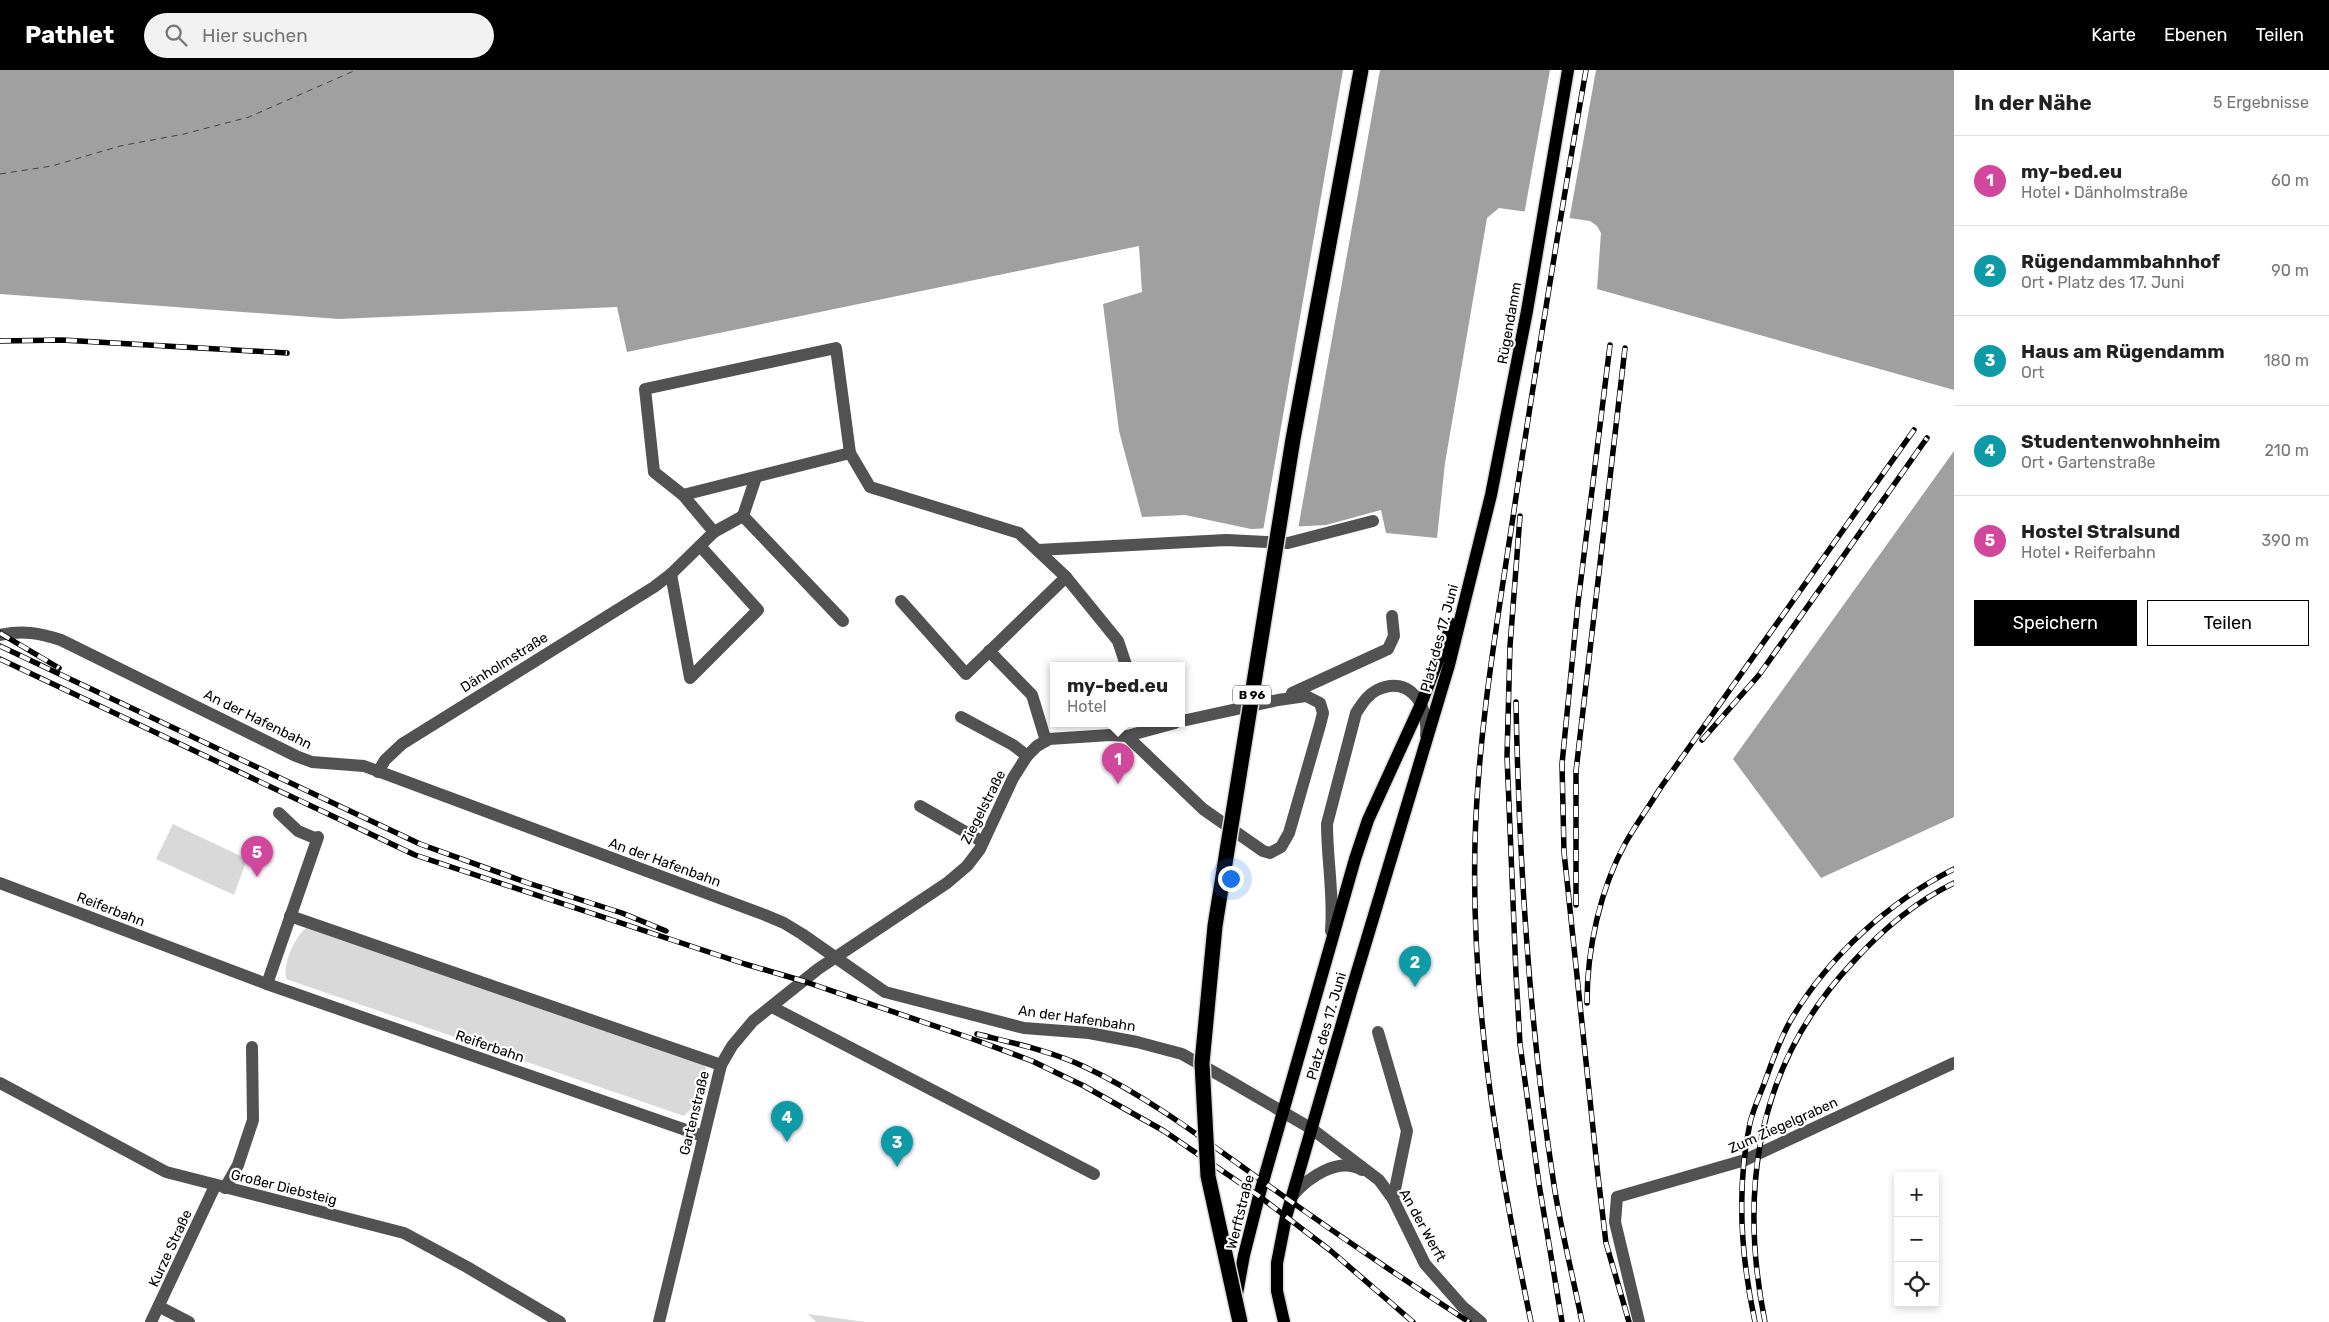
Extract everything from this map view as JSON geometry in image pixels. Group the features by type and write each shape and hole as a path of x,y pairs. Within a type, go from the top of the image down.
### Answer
{"highway":[{"name":"B 96","path":"1240,1322 1208,1176 1202,1062 1211,965 1216,916 1293,439 1361,70"}],"main road":[{"name":"Rügendamm","path":"1469,580 1491,495 1527,311 1568,70"},
{"name":"Platz des 17. Juni","path":"1282,1111 1330,943 1368,820 1421,704 1469,580"},
{"name":"Platz des 17. Juni","path":"1312,1129 1449,665 1469,580"},
{"name":"Werftstraße","path":"1234,1322 1244,1255 1282,1111"},
{"path":"1284,1322 1277,1291 1277,1263 1286,1217 1312,1129"}],"street":[{"path":"714,532 683,495 654,472 645,388 836,348 850,453 870,487 1019,534 1066,577 1118,641 1125,662"},
{"path":"683,495 850,453"},
{"path":"756,477 743,516 843,621"},
{"name":"Dänholmstraße","path":"378,772 385,760 402,744 654,587 671,574 714,532 743,516"},
{"path":"1038,550 1226,540 1288,543 1373,522"},
{"path":"671,574 690,678 758,610 700,546"},
{"path":"901,601 966,674 1066,577"},
{"path":"1278,700 1388,649 1394,636 1392,616"},
{"name":"An der Hafenbahn","path":"0,635 16,631 44,635 61,640 296,756 312,762 364,766 765,915 784,923 885,992 1024,1028 1089,1033 1137,1042 1182,1054 1312,1129"},
{"path":"989,651 1032,695 1046,741"},
{"path":"1330,943 1333,909 1327,824 1356,713 1365,698 1377,690 1388,686 1402,688 1415,693 1426,715 1425,742"},
{"path":"1127,736 1203,809 1263,850 1270,852 1281,847 1289,833 1322,713 1320,702 1306,696 1278,700 1185,720"},
{"path":"961,717 1013,744 1027,756"},
{"name":"Ziegelstraße","path":"836,959 947,883 967,866 983,842 1013,778 1027,756 1046,741 1049,739 1084,736 1127,736 1142,727"},
{"path":"920,806 983,842"},
{"path":"267,984 317,838 298,831 279,813"},
{"name":"Reiferbahn","path":"0,883 267,984 703,1136"},
{"path":"290,916 722,1065"},
{"name":"Gartenstraße","path":"659,1322 703,1136 722,1065 732,1046 753,1021 803,981 836,959"},
{"path":"772,1007 1094,1174"},
{"path":"1378,1032 1407,1131 1393,1199"},
{"name":"Kurze Straße","path":"151,1322 220,1187 238,1165 253,1120 252,1047"},
{"name":"Zum Ziegelgraben","path":"1639,1322 1615,1222 1617,1196 1745,1160 1954,1063"},
{"name":"Großer Diebsteig","path":"0,1082 166,1172 404,1233 467,1266 560,1322"},
{"name":"An der Werft","path":"1312,1129 1379,1180 1393,1199 1425,1264 1462,1306 1481,1322"},
{"path":"1293,1195 1312,1177 1342,1165 1357,1167 1379,1180"},
{"path":"160,1307 189,1322"}],"shaded area":[{"path":"0,70 1954,70 1954,390 1597,289 1601,233 1597,226 1590,221 1499,208 1487,218 1445,463 1437,538 1386,533 1381,510 1326,525 1251,529 1185,515 1142,517 1119,431 1103,304 1142,292 1139,246 627,352 617,307 339,319 0,294"},
{"path":"1954,451 1954,817 1821,878 1733,759"},
{"path":"173,824 247,859 234,895 156,859"},
{"path":"306,928 701,1062 706,1068 696,1104 684,1116 286,979 286,966 290,951 297,938"},
{"path":"808,1314 865,1322 816,1322"}],"pier":[{"path":"1343,70 1380,70 1298,529 1263,531"},
{"path":"1550,70 1596,70 1569,221 1524,215"}],"ferry route":[{"path":"0,174 52,166 120,146 184,134 249,117 356,70"}],"railway":[{"path":"1531,1322 1508,1203 1489,1084 1477,964 1475,843 1480,756 1496,626 1541,336 1586,70"},
{"path":"0,341 62,340 287,353"},
{"path":"1610,345 1578,603 1562,764 1564,852 1606,1243 1629,1322"},
{"path":"1576,905 1576,771 1625,348"},
{"path":"1587,1003 1592,941 1602,899 1626,842 1661,787 1914,430"},
{"path":"1702,740 1759,675 1927,438"},
{"path":"1520,516 1510,646 1507,756 1516,974 1520,1044 1539,1184 1562,1322"},
{"path":"0,633 59,668"},
{"path":"0,646 420,844 528,883 622,913 666,931"},
{"path":"0,659 415,855 745,964 803,981 1032,1061 1084,1086 1164,1131 1259,1196 1331,1251 1413,1322"},
{"path":"1516,702 1523,883 1538,1065 1557,1202 1582,1322"},
{"path":"1755,1322 1746,1273 1742,1223 1743,1173 1751,1118 1780,1042 1792,1018 1807,995 1824,973 1863,932 1907,897 1954,869"},
{"path":"1765,1322 1757,1272 1754,1224 1756,1176 1763,1130 1776,1085 1795,1042 1821,1001 1853,962 1900,918 1926,899 1954,883"},
{"path":"977,1034 1059,1056 1109,1079 1157,1107 1343,1238 1469,1322"}],"place":[{"name":"my-bed.eu","path":"1118,784"},
{"name":"Hostel Stralsund","path":"257,877"},
{"name":"Rügendammbahnhof","path":"1415,987"},
{"name":"Studentenwohnheim","path":"787,1142"},
{"name":"Haus am Rügendamm","path":"897,1167"}]}
